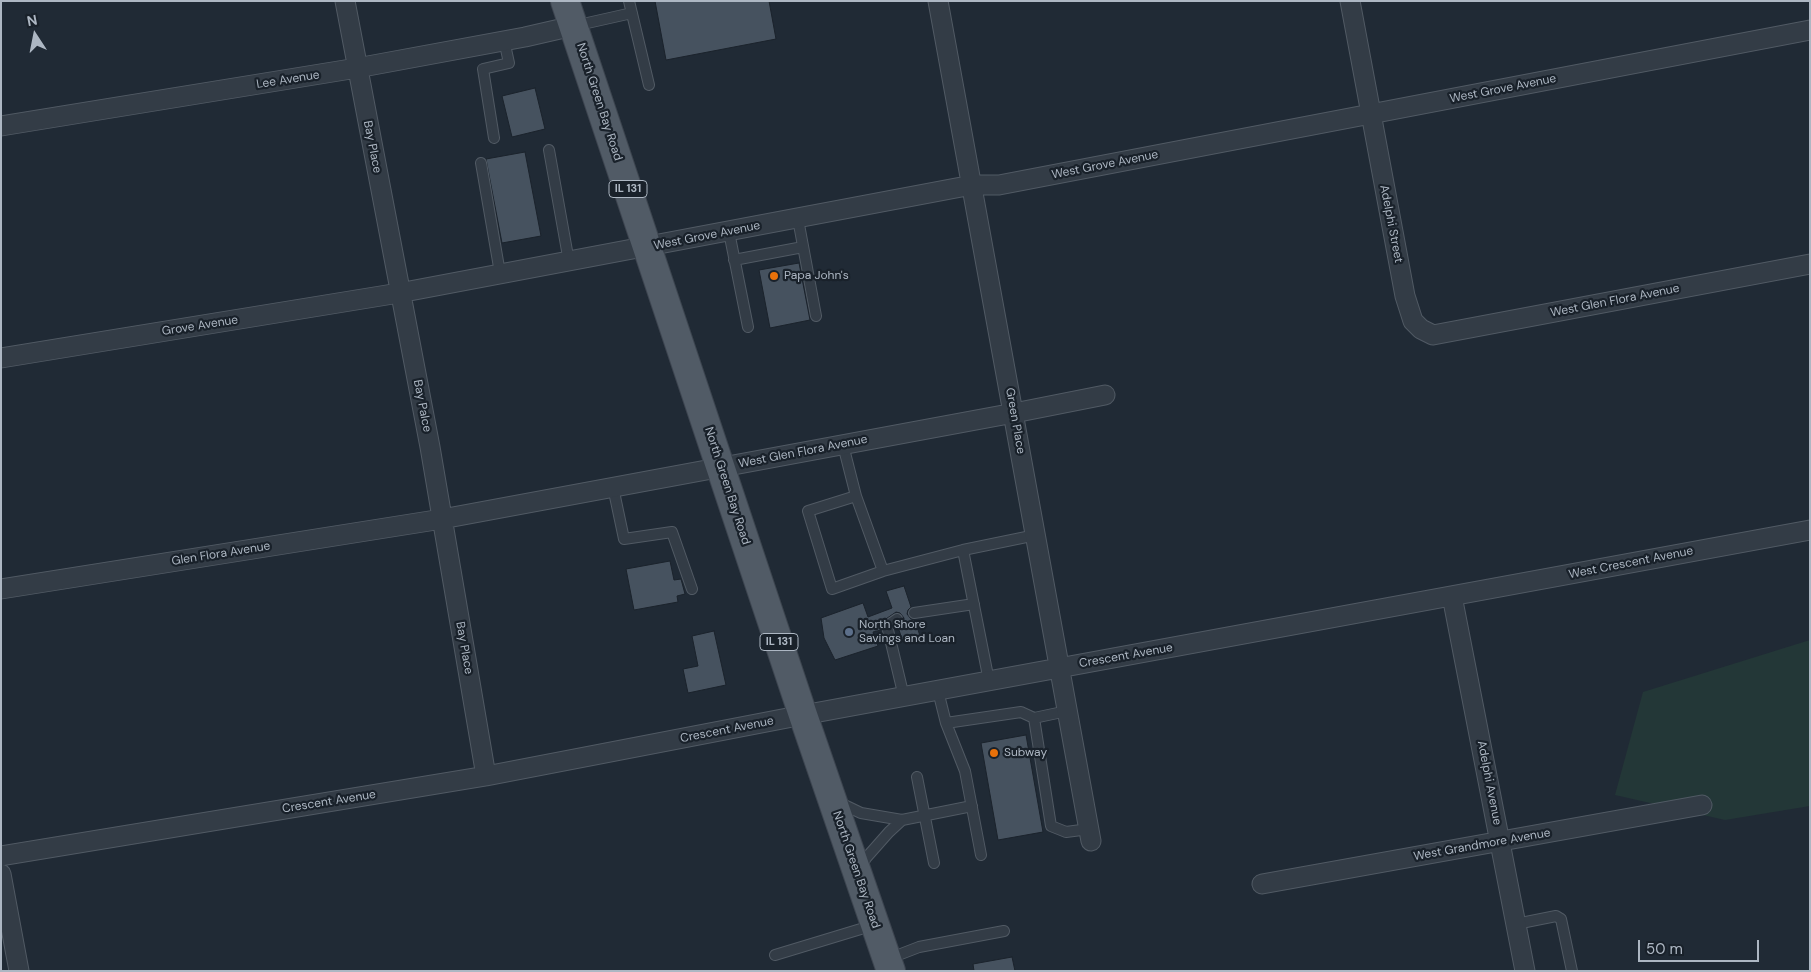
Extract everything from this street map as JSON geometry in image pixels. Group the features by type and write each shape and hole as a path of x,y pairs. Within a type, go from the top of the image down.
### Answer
{"main road":[{"name":"North Green Bay Road","path":"569,14 803,715 889,965"}],"street":[{"name":"Bay Place","path":"345,1 399,293"},
{"name":"Green Place","path":"938,1 1090,835"},
{"name":"Adelphi Street","path":"1350,1 1404,296 1413,321 1422,329"},
{"name":"Lee Avenue","path":"1,126 357,68 504,40 569,14"},
{"name":"West Grove Avenue","path":"399,293 972,185 999,185 1810,30"},
{"name":"West Glen Flora Avenue","path":"1422,329 1433,335 1810,264"},
{"name":"Grove Avenue","path":"1,358 399,293"},
{"name":"Bay Palce","path":"399,293 430,447 442,519"},
{"name":"West Glen Flora Avenue","path":"442,519 1014,413 1106,394"},
{"name":"Bay Place","path":"442,519 486,776"},
{"name":"Glen Flora Avenue","path":"1,589 442,519"},
{"name":"West Crescent Avenue","path":"1452,596 1810,530"},
{"name":"Crescent Avenue","path":"1,856 486,776 803,715 1452,596"},
{"name":"Adelphi Avenue","path":"1452,596 1525,971"},
{"name":"West Grandmore Avenue","path":"1262,884 1702,805"},
{"path":"1,874 19,971"}],"lane":[{"path":"629,1 649,85"},
{"path":"569,14 632,12"},
{"path":"494,138 483,69 509,62 504,40"},
{"path":"549,150 570,262"},
{"path":"481,163 500,273"},
{"path":"798,219 816,316"},
{"path":"729,232 748,327"},
{"path":"734,260 803,247"},
{"path":"843,445 856,496 883,571"},
{"path":"613,488 624,538 672,532 692,589"},
{"path":"856,496 808,512 832,589 883,571 963,550 1036,536"},
{"path":"963,550 989,681"},
{"path":"914,613 974,604"},
{"path":"897,619 887,626 904,697"},
{"path":"938,691 946,723 966,771 981,854"},
{"path":"946,723 1020,712 1034,718 1067,711"},
{"path":"1034,718 1052,826 1066,832 1090,835"},
{"path":"917,777 934,863"},
{"path":"832,799 861,813 902,820 972,806"},
{"path":"858,874 866,858 888,832 902,820"},
{"path":"1516,924 1556,916 1561,919 1572,971"},
{"path":"775,955 875,924"},
{"path":"889,965 919,947 1004,931"}],"green space":[{"path":"1810,640 1810,806 1725,820 1615,795 1643,692"}],"building":[{"path":"655,1 769,1 776,39 666,60"},
{"path":"535,88 545,129 512,137 502,96"},
{"path":"525,152 541,236 502,243 486,159"},
{"path":"799,263 810,320 770,328 759,270"},
{"path":"670,561 674,580 681,579 685,594 677,596 678,602 634,610 626,569"},
{"name":"North Shore Savings and Loan","path":"904,586 911,607 907,614 911,619 915,620 920,636 903,642 898,627 904,618 900,613 896,612 880,624 881,630 873,632 878,646 835,660 824,638 821,618 863,603 868,617 892,608 886,591"},
{"path":"714,631 726,685 688,693 683,669 698,666 692,636"},
{"path":"1026,735 1043,832 998,840 981,743"},
{"path":"1012,957 1015,971 974,971 973,964"}],"place":[{"name":"Papa John's","path":"774,276"},
{"name":"North Shore Savings and Loan","path":"849,632"},
{"name":"Subway","path":"994,753"}]}
